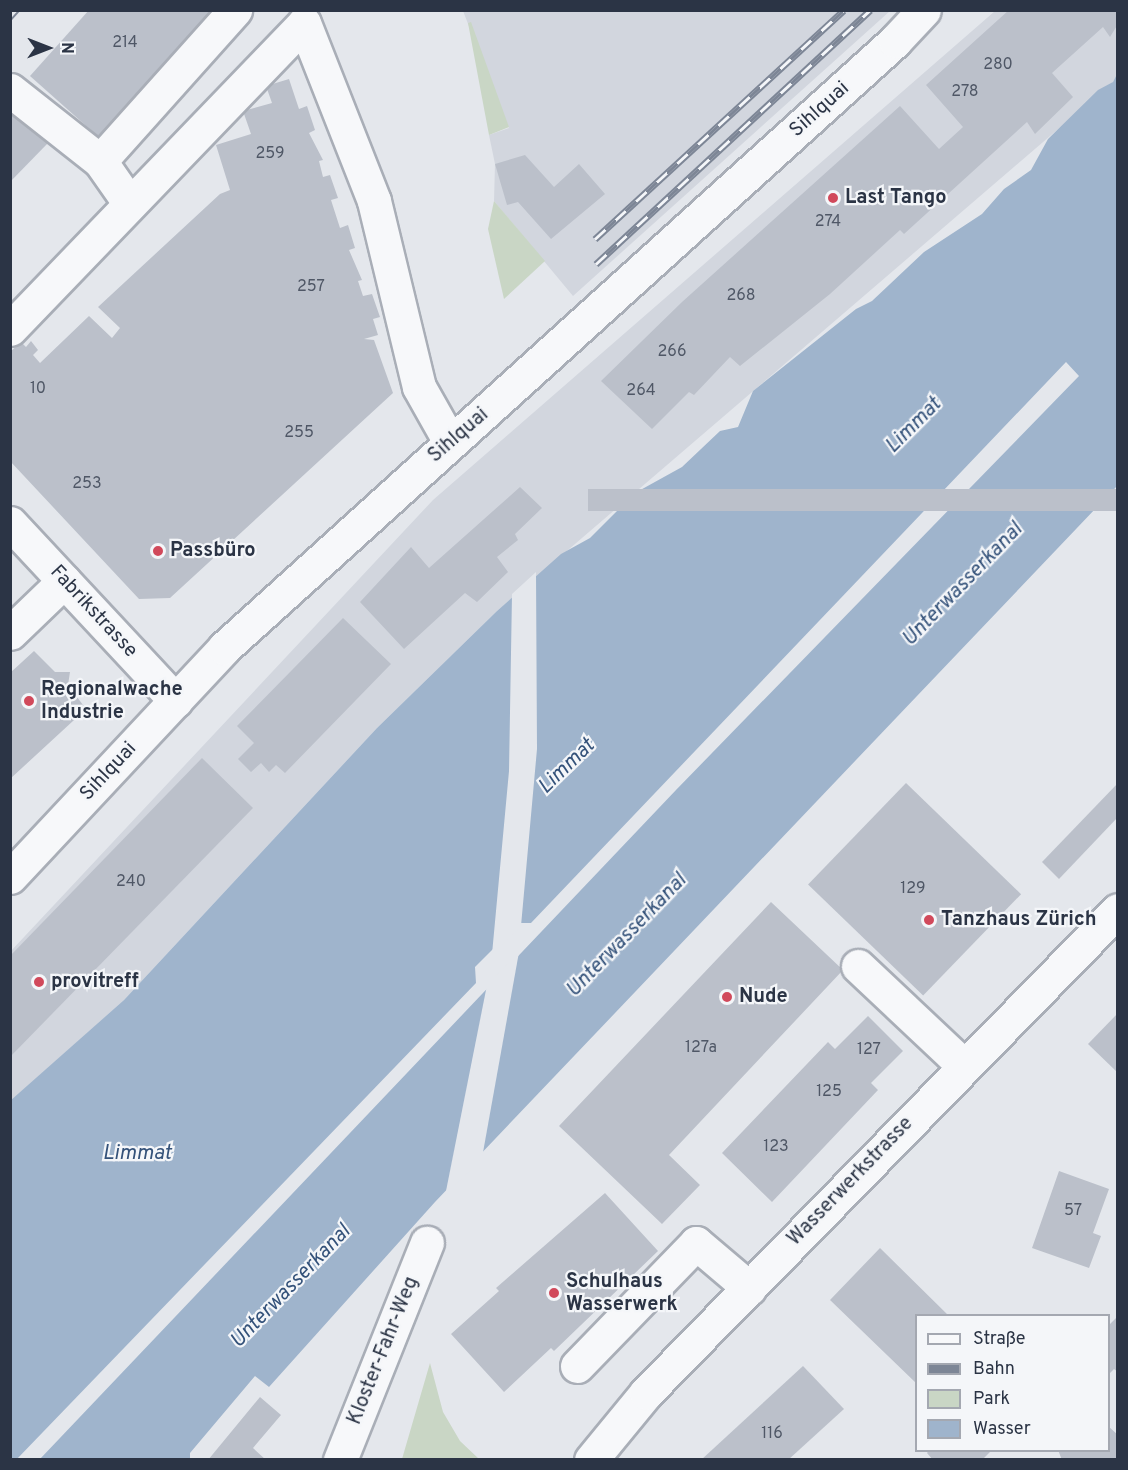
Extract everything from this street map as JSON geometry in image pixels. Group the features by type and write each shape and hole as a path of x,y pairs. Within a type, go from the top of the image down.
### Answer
{"street":[{"path":"100,161 235,10"},
{"name":"Sihlquai","path":"10,877 231,643 450,442 878,57 924,10"},
{"path":"10,329 304,23 374,201 419,387 450,442"},
{"path":"10,90 100,161 130,204"},
{"name":"Fabrikstrasse","path":"10,523 176,701"},
{"path":"10,633 64,581"},
{"name":"Wasserwerkstrasse","path":"591,1460 646,1393 1118,910"},
{"path":"858,966 964,1066"},
{"name":"Kloster-Fahr-Weg","path":"340,1460 427,1243"},
{"path":"577,1366 696,1243 749,1288"}],"shaded area":[{"path":"1116,10 1117,74 1113,82 497,611 377,728 124,1000 11,1101 10,952 433,500 995,11"},
{"path":"463,11 890,11 573,296 494,201 495,164 489,135 509,128"}],"green space":[{"path":"471,22 509,127 489,135 468,23"},
{"path":"494,201 545,261 504,299 488,229"},
{"path":"430,1363 443,1412 460,1441 479,1459 402,1459"}],"water":[{"name":"Limmat","path":"1117,74 1117,486 435,1202 269,1387 255,1376 190,1453 190,1459 40,1459 676,790 1079,376 1066,362 531,923 519,923 475,967 476,983 16,1460 10,1459 10,1101 124,1000 377,728 497,611 561,554 590,538 635,493 682,467 720,431 738,427 753,391 856,309 872,301 924,252 982,214 1004,189 1031,170 1048,139 1098,90 1113,82"}],"pier":[{"path":"536,572 537,749 521,926 492,954 509,771 512,594"},
{"path":"519,952 482,1158 445,1196 487,985"}],"building":[{"path":"89,10 221,10 102,140 30,76"},
{"path":"1009,10 1118,10 1118,24 1110,37 1103,27 1052,73 1073,97 1035,134 1027,122 904,234 900,230 830,294 740,366 730,357 694,395 689,392 652,429 601,381 682,302 900,106 939,149 963,127 926,85"},
{"path":"289,79 299,109 307,106 315,130 309,133 323,160 319,161 323,177 330,175 338,198 331,200 340,228 348,225 355,248 349,250 362,280 358,281 363,296 372,294 380,317 373,319 378,335 364,339 374,340 393,393 170,598 139,599 10,461 10,352 21,342 26,347 31,341 38,350 33,355 40,363 89,316 112,338 120,328 98,307 220,194 230,190 216,145 251,134 243,111 272,103 266,86"},
{"path":"10,109 48,143 10,182"},
{"path":"525,155 554,187 579,164 605,194 551,239 518,202 507,205 495,164"},
{"path":"520,487 542,508 515,534 518,540 497,557 508,572 477,602 465,593 404,649 360,602 411,547 429,568"},
{"path":"588,489 1118,489 1118,511 588,511"},
{"path":"343,618 391,664 285,773 276,765 269,772 261,763 251,772 238,759 254,743 237,726"},
{"path":"34,651 55,672 70,672 68,685 86,709 10,779 10,673"},
{"path":"202,758 253,808 10,1057 10,956"},
{"path":"906,783 1021,894 923,996 808,884"},
{"path":"1118,783 1118,817 1059,879 1042,862"},
{"path":"771,902 843,970 669,1155 700,1185 662,1224 559,1126"},
{"path":"1118,1013 1118,1073 1088,1044"},
{"path":"868,1016 903,1051 871,1083 878,1090 772,1202 722,1153 828,1042 835,1049"},
{"path":"1059,1171 1109,1189 1093,1233 1101,1236 1089,1268 1032,1248"},
{"name":"Schulhaus Wasserwerk","path":"605,1193 658,1251 554,1351 551,1348 504,1392 451,1334 499,1291 496,1288"},
{"path":"880,1248 947,1314 915,1314 915,1382 830,1300"},
{"path":"1118,1316 1118,1372 1114,1369 1110,1373 1110,1324"},
{"path":"803,1366 844,1409 788,1460 701,1460"},
{"path":"260,1397 281,1415 253,1448 266,1460 208,1460"},
{"path":"1110,1428 1118,1435 1118,1460 1062,1460 1059,1452 1110,1452"},
{"path":"990,1452 982,1460 933,1460 927,1453"}],"tram line":[{"path":"10,21 20,10"}],"railway":[{"path":"595,239 844,10"},
{"path":"596,264 870,10"}],"place":[{"name":"Last Tango","path":"833,198"},
{"name":"Passbüro","path":"158,551"},
{"name":"Regionalwache Industrie","path":"29,701"},
{"name":"Tanzhaus Zürich","path":"929,920"},
{"name":"provitreff","path":"39,982"},
{"name":"Nude","path":"727,997"},
{"name":"Schulhaus Wasserwerk","path":"554,1293"}],"water label":[{"name":"Unterwasserkanal","path":"963,585"},
{"name":"Unterwasserkanal","path":"627,936"},
{"name":"Unterwasserkanal","path":"291,1287"}]}
